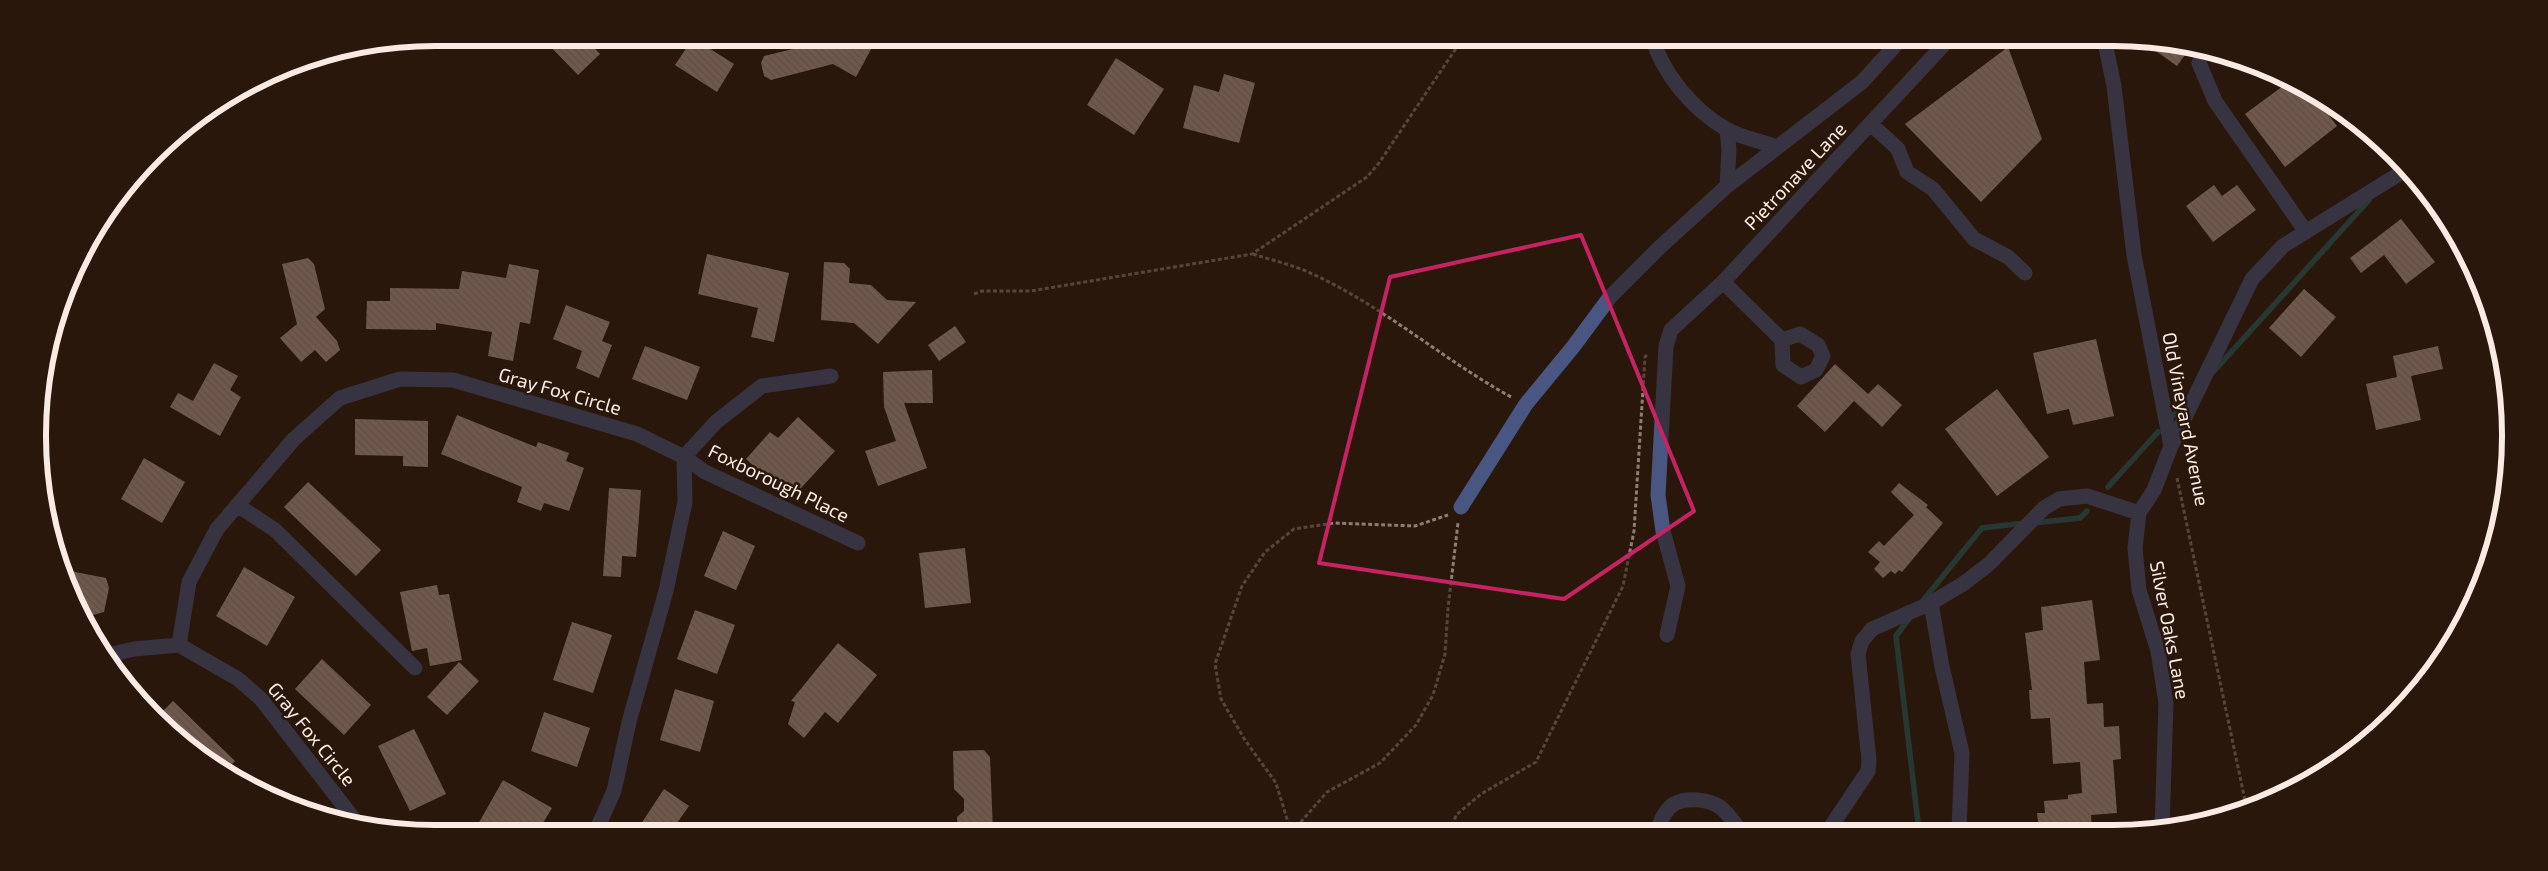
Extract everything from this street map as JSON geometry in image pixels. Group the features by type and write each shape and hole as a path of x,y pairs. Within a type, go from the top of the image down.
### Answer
{"street":[{"path":"1656,46 1674,83 1704,113 1727,130 1777,147"},
{"path":"1461,507 1499,443 1526,404 1573,347 1610,297 1660,247 1727,186 1862,82 1895,46"},
{"name":"Pietronave Lane","path":"1667,635 1678,586 1663,531 1658,495 1666,346 1671,330 1724,282 1943,46"},
{"name":"Old Vineyard Avenue","path":"2106,46 2114,86 2134,255 2171,446"},
{"path":"2199,63 2215,101 2306,232"},
{"path":"1870,124 1898,149 1907,172 1933,189 1974,238 2008,257 2025,273"},
{"path":"1727,130 1729,150 1727,186"},
{"name":"Silver Oaks Lane","path":"2162,821 2166,704 2158,651 2140,590 2135,548 2139,513 2154,490 2171,446 2252,279 2283,246 2400,173"},
{"path":"1724,282 1782,340"},
{"path":"599,825 614,791 629,722 666,591 685,502 684,457 716,422 762,386 831,376"},
{"name":"Gray Fox Circle","path":"351,815 261,699 238,679 179,646 189,582 217,529 294,439 340,398 400,379 453,380 637,434 684,457"},
{"name":"Foxborough Place","path":"684,457 706,472 858,543"},
{"path":"1832,825 1868,771 1869,760 1858,654 1862,641 1872,628 1884,622 1900,618 1963,584 1989,564 2044,508 2060,499 2086,496 2139,513"},
{"path":"237,506 275,530 415,668"},
{"path":"1930,603 1942,667 1962,753 1959,825"},
{"path":"114,654 134,650 179,646"},
{"path":"1660,825 1673,804 1693,800 1708,801 1720,807 1736,825"}],"path":[{"path":"974,294 982,291 1031,291 1252,254 1367,177 1379,163 1458,46"},
{"path":"1252,254 1307,272 1359,300 1483,382 1526,404"},
{"path":"1453,825 1456,815 1482,794 1536,762 1623,586 1634,531 1645,357 1650,349"},
{"name":"Old Vineyard Avenue","path":"2171,446 2245,801"},
{"path":"1290,825 1276,783 1245,740 1222,699 1215,664 1242,586 1265,552 1294,529 1334,523 1415,526 1441,518 1461,507"},
{"path":"1298,825 1327,792 1380,763 1416,725 1433,695 1445,654 1453,555 1461,507"}],"highlighted area":[{"path":"1581,235 1694,511 1564,599 1319,563 1390,277"}],"building":[{"path":"550,46 592,46 600,54 578,75"},
{"path":"688,46 706,46 734,64 717,92 675,65"},
{"path":"796,46 873,46 856,77 833,64 771,80 764,76 761,63 764,56 797,48"},
{"path":"2008,47 2042,139 1981,202 1905,124"},
{"path":"2153,49 2186,54 2177,66"},
{"path":"1116,58 1164,89 1134,135 1087,105"},
{"path":"1224,74 1255,83 1239,143 1183,128 1194,85 1219,92"},
{"path":"2284,85 2324,109 2337,126 2285,167 2245,114"},
{"path":"2214,185 2222,196 2237,185 2256,210 2213,242 2186,206"},
{"path":"2401,219 2435,262 2406,284 2384,255 2361,273 2350,258"},
{"path":"707,254 789,273 774,342 751,337 758,308 698,294"},
{"path":"308,258 314,264 325,309 316,317 337,341 340,350 326,362 315,350 301,362 280,338 297,324 282,264"},
{"path":"824,262 844,263 850,269 849,283 871,285 887,300 916,302 878,344 854,323 821,320"},
{"path":"509,264 539,270 530,324 520,322 513,361 488,356 492,332 436,323 436,330 366,329 367,301 390,301 390,288 459,289 462,271 506,278"},
{"path":"2304,289 2336,317 2301,357 2269,328"},
{"path":"566,305 610,322 602,341 612,345 599,378 576,368 582,351 553,339"},
{"path":"955,326 966,342 939,361 928,345"},
{"path":"2096,339 2114,416 2073,425 2069,409 2047,414 2033,353"},
{"path":"645,346 700,367 687,400 632,379"},
{"path":"2438,346 2443,369 2411,376 2421,420 2376,430 2366,384 2397,377 2393,356"},
{"path":"214,363 238,376 230,390 241,397 220,436 170,407 178,393 193,401"},
{"path":"1835,364 1868,394 1878,384 1902,405 1882,427 1854,401 1825,432 1797,406"},
{"path":"932,370 933,403 904,403 927,468 878,486 865,451 896,441 884,407 883,372"},
{"path":"1997,389 2049,457 1997,496 1945,429"},
{"path":"457,415 536,447 538,442 569,453 566,461 584,468 569,511 544,503 541,511 517,502 522,487 441,454"},
{"path":"798,417 835,451 791,499 746,459 770,432 778,438"},
{"path":"355,419 428,421 428,467 403,466 403,456 355,455"},
{"path":"144,458 185,482 162,523 121,499"},
{"path":"308,482 381,550 356,576 284,507"},
{"path":"1899,483 1928,505 1926,507 1943,523 1902,572 1899,570 1895,574 1891,571 1883,578 1874,569 1880,562 1868,552 1879,541 1884,546 1914,515 1891,492"},
{"path":"609,488 641,490 636,557 622,556 621,577 603,576"},
{"path":"723,531 755,546 736,590 704,576"},
{"path":"965,548 971,603 925,608 919,553"},
{"path":"244,567 295,597 267,646 216,616"},
{"path":"71,571 106,578 109,588 104,612 90,616"},
{"path":"437,585 439,595 449,594 462,660 430,666 427,648 412,651 400,592"},
{"path":"2092,600 2100,660 2084,662 2087,704 2103,703 2104,727 2119,726 2121,759 2113,760 2117,813 2091,815 2092,825 2038,825 2037,813 2045,813 2044,801 2068,799 2068,795 2082,793 2080,762 2053,764 2050,718 2031,719 2029,690 2032,690 2025,633 2043,630 2041,607"},
{"path":"695,610 735,625 717,674 677,659"},
{"path":"572,622 612,635 593,693 553,680"},
{"path":"838,643 877,675 838,723 825,712 804,738 788,724 795,702 791,701"},
{"path":"322,659 371,705 344,735 295,689"},
{"path":"459,662 479,681 447,715 427,697"},
{"path":"675,689 714,701 700,752 660,740"},
{"path":"173,701 235,761 230,766 219,759 162,712"},
{"path":"544,712 590,728 577,767 531,751"},
{"path":"414,729 446,794 410,811 378,746"},
{"path":"984,750 990,757 993,825 958,825 957,817 964,811 964,799 954,789 953,751"},
{"path":"503,780 552,808 542,825 478,825"},
{"path":"664,789 689,806 676,825 640,825"}],"waterway":[{"path":"2214,371 2369,200"},
{"path":"2174,415 2188,400"},
{"path":"2108,487 2158,432"},
{"path":"2034,523 2080,518 2087,511"},
{"path":"1921,603 1982,528 2025,523"},
{"path":"1911,616 1896,636 1918,825"}]}
